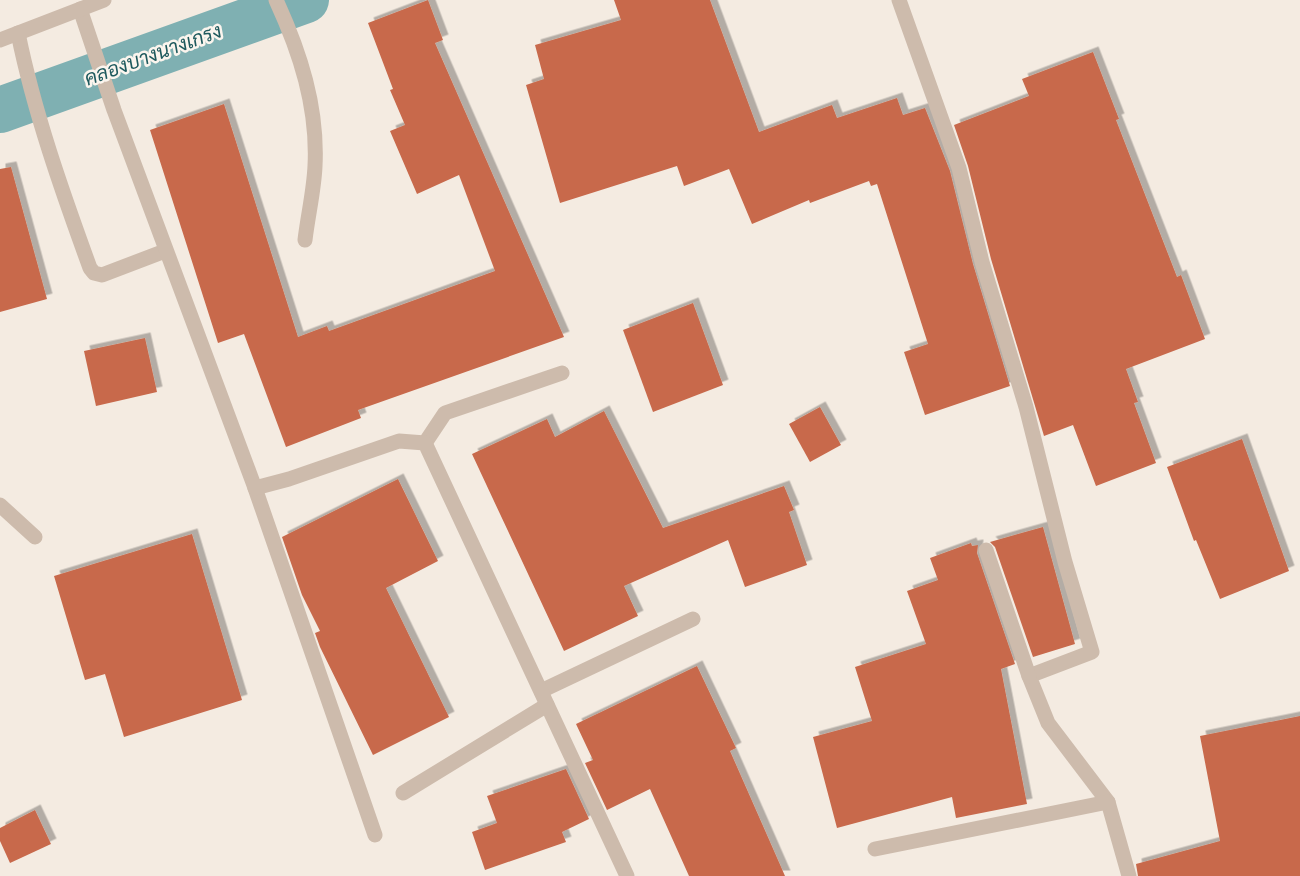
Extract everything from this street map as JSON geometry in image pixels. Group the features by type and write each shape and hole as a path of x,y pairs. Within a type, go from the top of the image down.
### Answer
{"street":[{"path":"0,40 78,5 104,0"},
{"path":"276,0 298,52 311,102 315,165 305,240"},
{"path":"899,0 959,168 982,262 1026,407 1065,562 1092,652 1029,676"},
{"path":"78,5 95,59 165,251 255,488 375,835"},
{"path":"18,33 25,67 68,207 90,268 94,273 109,273 165,251"},
{"path":"425,443 445,413 562,373"},
{"path":"255,488 289,479 399,441 425,443"},
{"path":"425,443 627,876"},
{"path":"0,505 35,537"},
{"path":"986,550 1029,676 1048,723 1108,802 1129,876"},
{"path":"541,691 693,619"},
{"path":"403,793 547,705"},
{"path":"875,849 1108,802"}],"building":[{"path":"428,0 443,40 435,43 564,337 358,410 361,418 286,447 244,334 218,343 150,130 224,104 298,337 327,326 329,331 495,271 459,175 417,194 390,131 405,125 390,90 393,89 368,23"},
{"path":"614,0 710,0 759,132 832,105 837,118 897,98 903,115 925,108 950,171 973,264 1010,386 925,415 904,352 928,344 877,184 871,186 869,181 810,203 809,200 752,224 729,169 684,186 677,166 560,203 526,85 544,79 535,45 621,20"},
{"path":"1093,52 1119,119 1116,120 1177,277 1181,275 1205,339 1126,369 1138,402 1134,403 1156,463 1096,486 1073,425 1044,436 991,259 968,166 954,125 1029,96 1022,79"},
{"path":"11,167 47,299 0,312 0,169"},
{"path":"693,303 723,385 653,412 623,330"},
{"path":"145,338 157,392 96,406 84,351"},
{"path":"820,407 841,445 810,462 789,424"},
{"path":"604,411 663,528 784,486 794,510 789,512 807,565 745,587 728,540 624,586 638,616 564,651 472,454 547,419 555,437"},
{"path":"1242,439 1289,571 1220,599 1196,540 1194,541 1167,467"},
{"path":"398,479 438,561 386,588 449,717 373,755 320,647 315,633 320,631 302,595 282,537"},
{"path":"1043,527 1075,644 1033,657 995,547 990,542"},
{"path":"192,534 242,700 124,737 105,674 85,680 54,576"},
{"path":"971,543 972,546 978,545 977,553 1015,664 1001,669 1027,804 956,818 952,797 837,828 813,737 872,721 855,667 926,644 907,591 938,580 930,558"},
{"path":"697,666 736,748 730,751 785,876 689,876 650,789 607,810 585,763 593,760 576,724"},
{"path":"1300,716 1300,876 1138,876 1136,864 1220,841 1200,736"},
{"path":"566,769 589,819 562,832 566,842 485,870 472,832 497,823 487,796"},
{"path":"35,810 51,844 10,863 0,841 0,828"}],"waterway":[{"name":"คลองบางนางเกรง","path":"0,110 306,0"}]}
